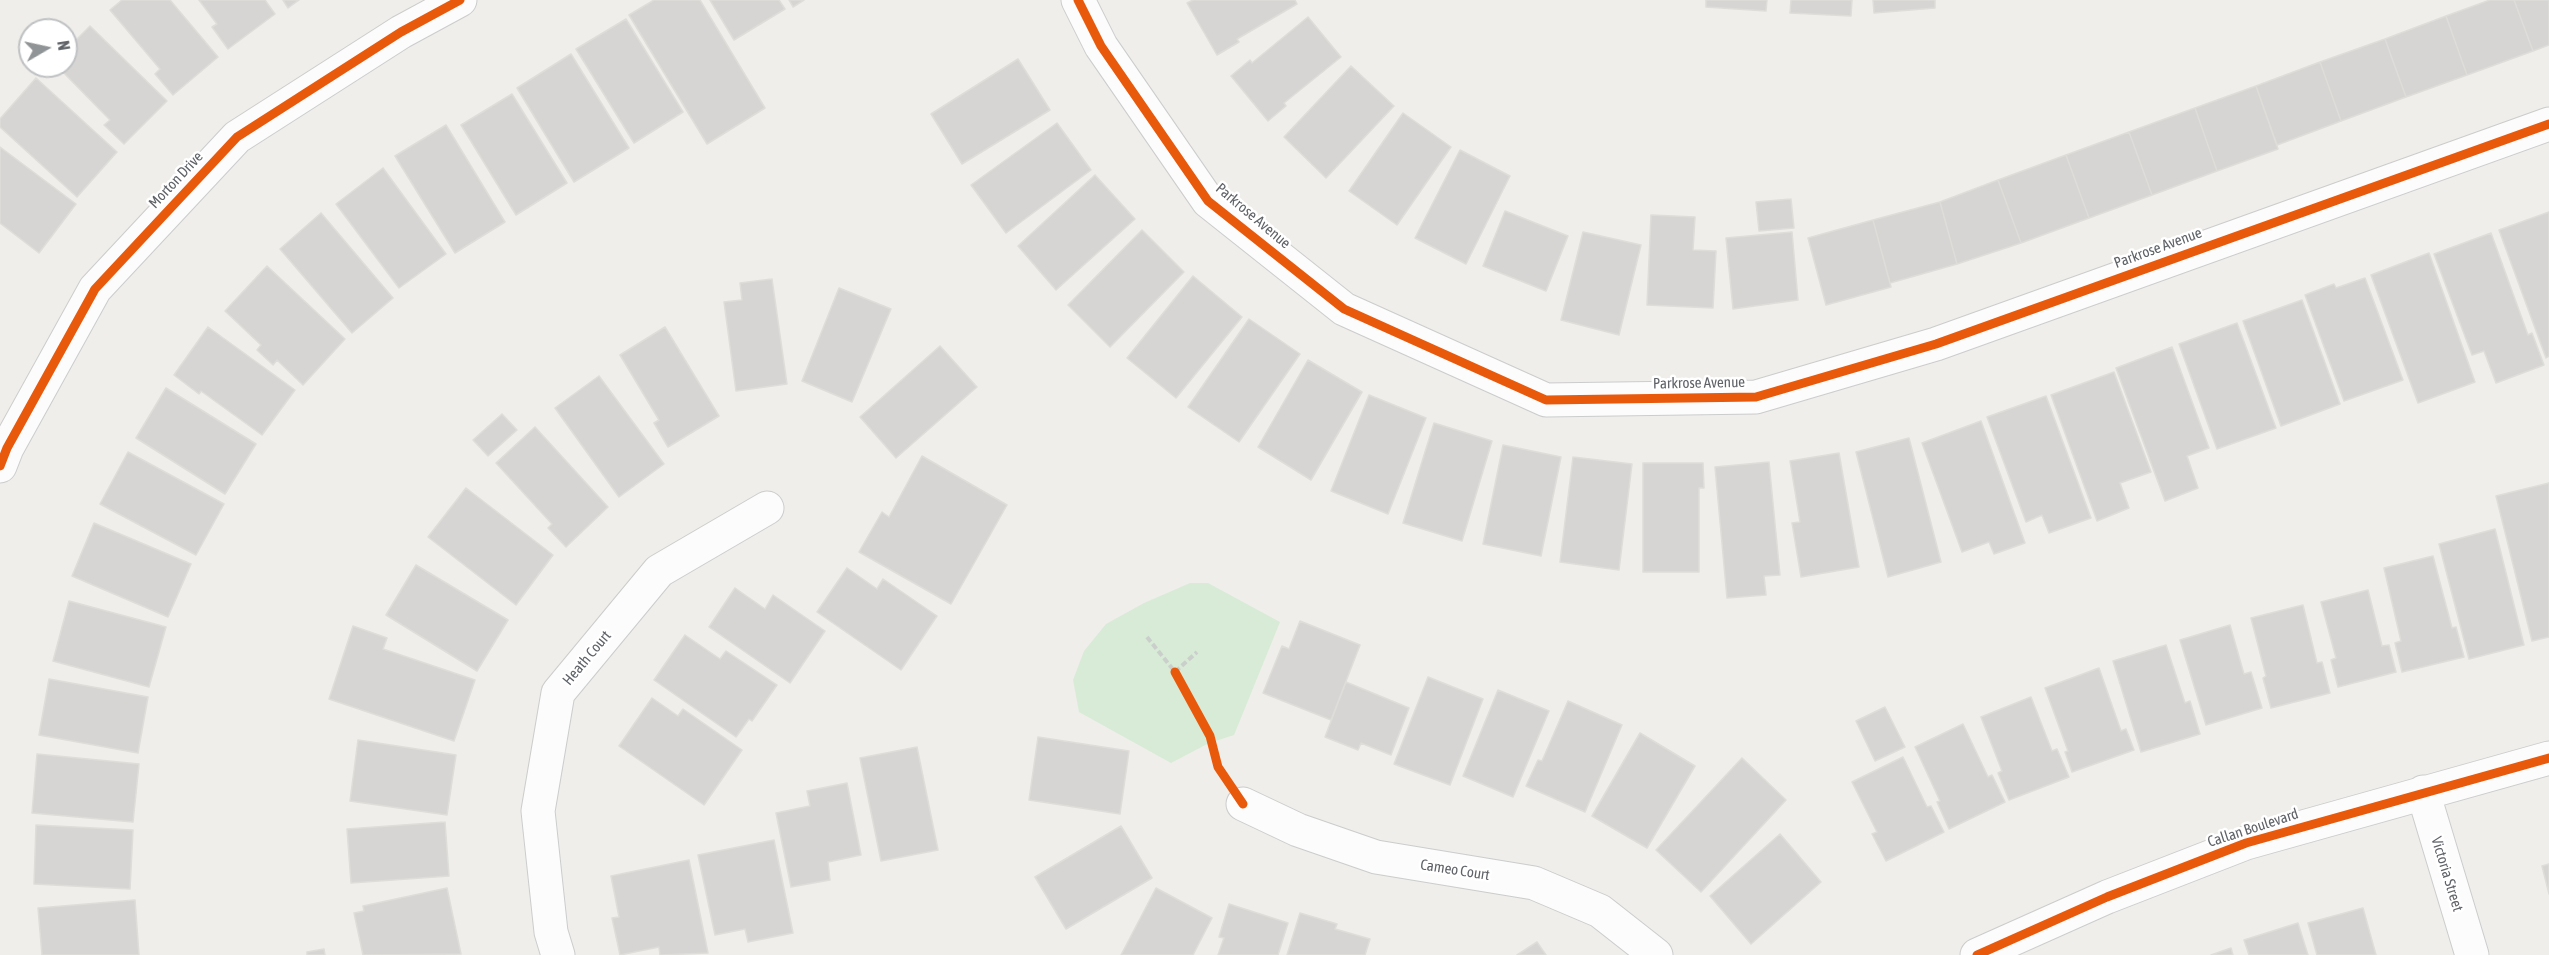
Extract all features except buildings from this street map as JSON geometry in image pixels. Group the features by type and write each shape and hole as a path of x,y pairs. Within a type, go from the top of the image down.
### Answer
{"street":[{"name":"Morton Drive","path":"0,466 7,448 95,289 237,136 401,33 460,0"},
{"name":"Parkrose Avenue","path":"1078,0 1101,46 1208,201 1344,309 1546,400 1756,397 1936,344 2549,124"},
{"name":"Heath Court","path":"558,955 551,932 538,811 558,693 659,571 767,508"},
{"name":"Callan Boulevard","path":"1977,955 2107,897 2246,843 2549,758"},
{"name":"Victoria Street","path":"2423,792 2472,955"},
{"name":"Cameo Court","path":"1243,804 1298,830 1376,857 1534,883 1599,911 1656,955"}],"path":[{"path":"1147,637 1180,681"},
{"path":"1175,672 1197,652"}],"green space":[{"path":"1190,583 1208,583 1280,622 1234,735 1209,743 1171,763 1079,712 1073,680 1084,651 1106,624 1144,603"}],"cycle path":[{"path":"0,466 7,448 95,289 237,137 401,32 460,0"},
{"path":"1078,0 1101,46 1208,201 1344,309 1546,400 1756,397 1936,344 2549,124"},
{"path":"1175,672 1210,736 1218,767 1243,804"},
{"path":"1977,955 2107,897 2246,843 2549,758"}]}
